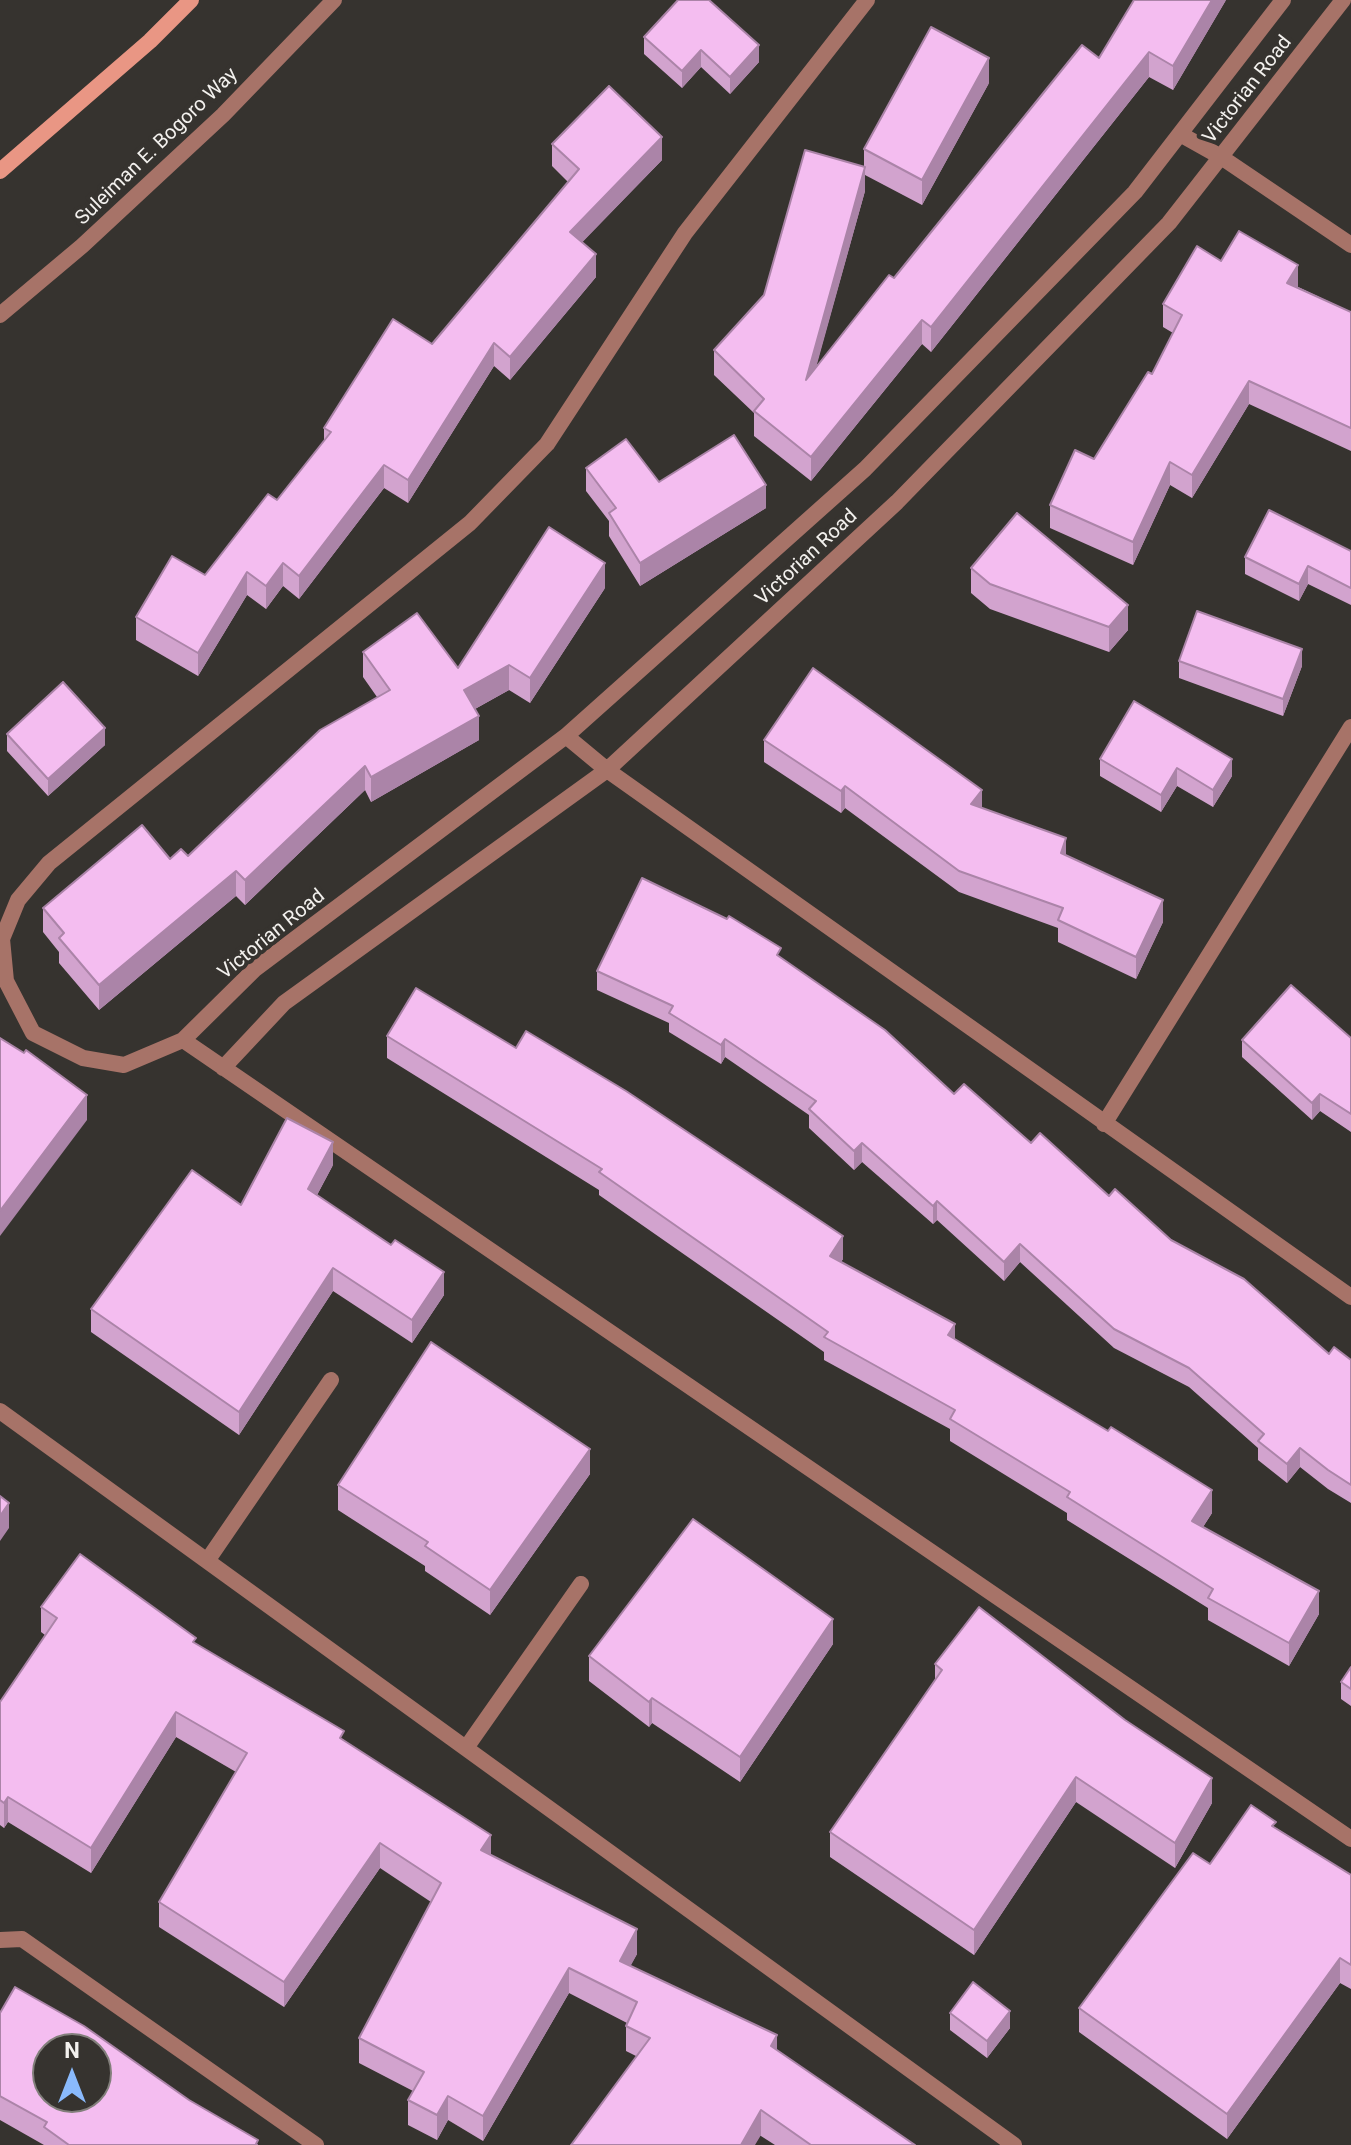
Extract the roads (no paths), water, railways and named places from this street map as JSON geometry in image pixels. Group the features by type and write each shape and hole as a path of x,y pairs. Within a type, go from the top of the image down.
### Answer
{"main road":[{"path":"0,171 150,41 191,0"}],"street":[{"name":"Suleiman E. Bogoro Way","path":"0,315 82,246 212,125 334,0"},
{"path":"867,0 685,233 547,444 470,523 49,863 18,900 2,939 6,981 33,1033 83,1058 124,1065 183,1040 1351,1839"},
{"name":"Victorian Road","path":"183,1040 255,969 566,736 865,469 1135,192 1283,0"},
{"name":"Victorian Road","path":"223,1068 284,1003 607,770 897,502 1169,223 1343,0"},
{"path":"1180,134 1221,157 1351,245"},
{"path":"1104,1124 1351,727"},
{"path":"566,736 607,770 1351,1297"},
{"path":"207,1561 331,1380"},
{"path":"0,1411 1009,2144"},
{"path":"466,1748 581,1584"},
{"path":"0,1940 22,1939 316,2145"}]}
